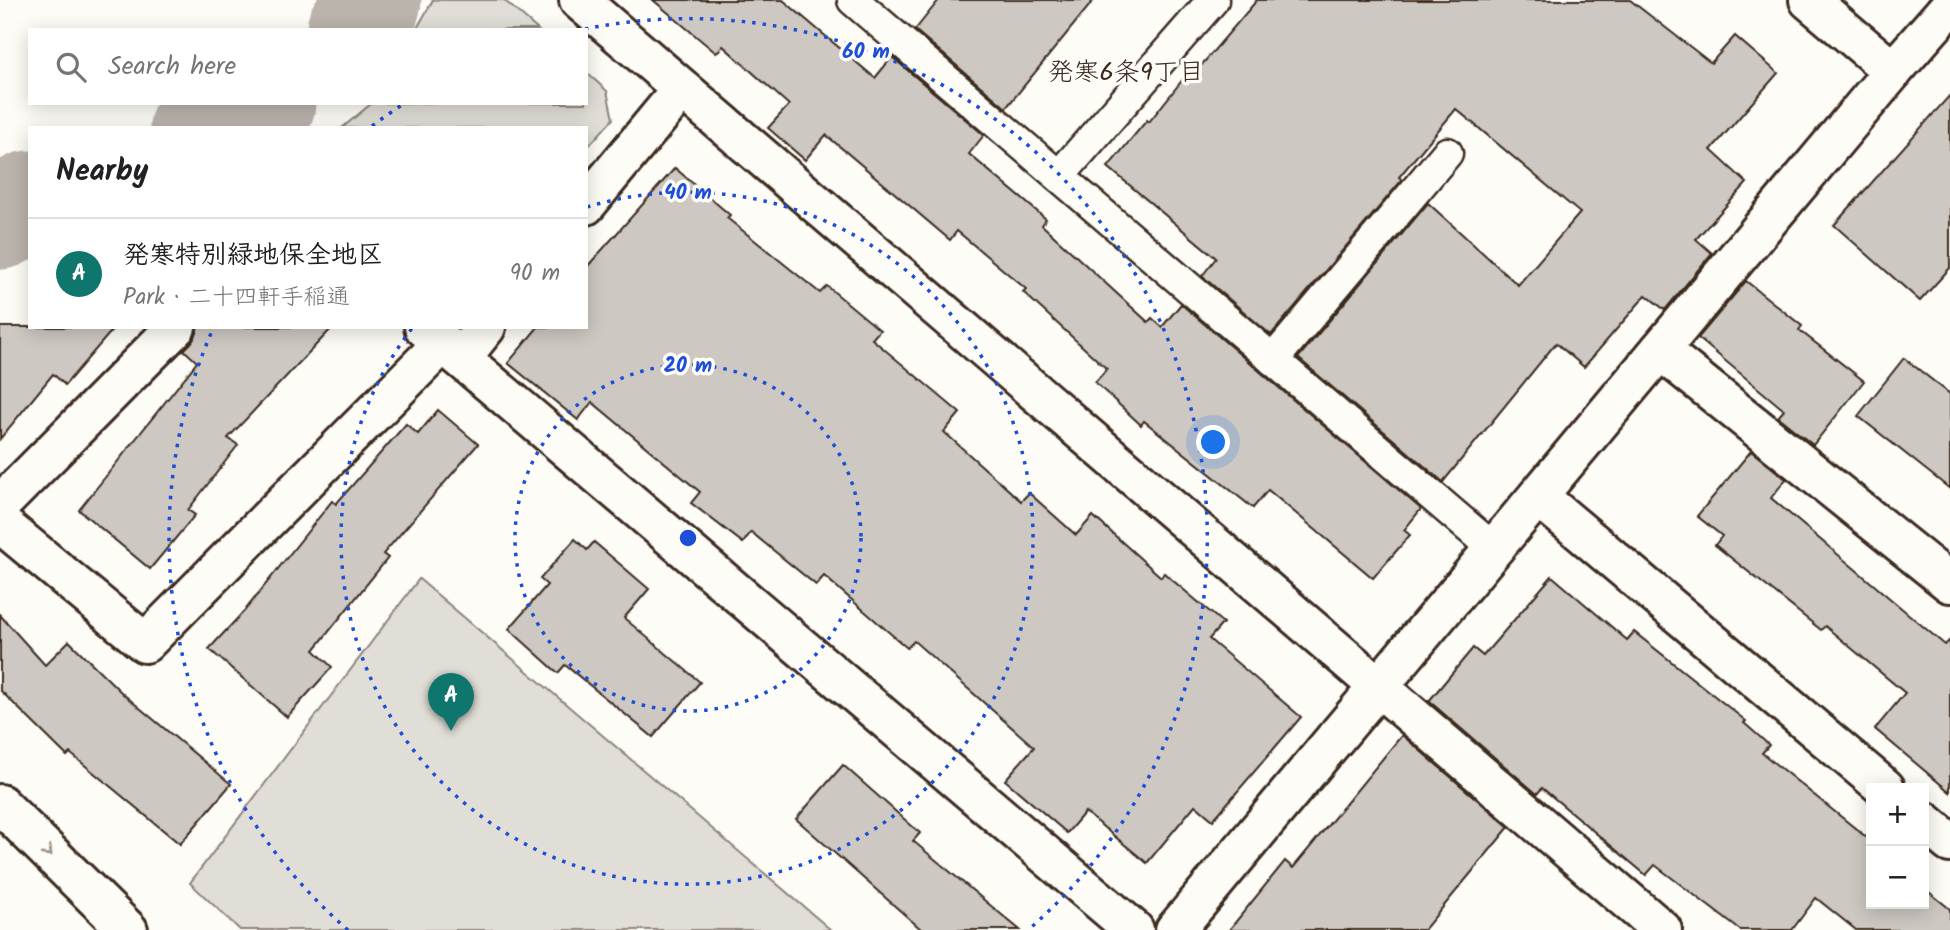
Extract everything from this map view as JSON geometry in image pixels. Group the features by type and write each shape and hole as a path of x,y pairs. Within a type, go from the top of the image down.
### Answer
{"street":[{"path":"579,0 1661,930"},
{"path":"1809,0 1893,72"},
{"path":"1175,930 1950,6"},
{"path":"588,203 682,89"},
{"path":"0,505 174,329"},
{"path":"0,523 145,643 443,343 481,329"},
{"path":"443,343 1134,930"},
{"path":"1660,350 1950,583"},
{"path":"1538,496 1879,783"},
{"path":"0,803 128,930"},
{"path":"1929,825 1950,843"}],"lane":[{"path":"853,0 1494,549"},
{"path":"1059,176 1213,0"},
{"path":"1273,360 1447,153"}],"shaded area":[{"path":"433,0 504,0 536,28 417,28"},
{"path":"588,74 607,91 613,119 588,147 588,126 344,126 370,105 588,105"},
{"path":"419,579 831,930 240,930 190,883"}],"building":[{"path":"653,0 783,0 875,78 892,57 984,135 969,154 1046,219 1042,225 1148,322 1152,318 1162,327 1181,304 1421,509 1404,530 1410,535 1373,578 1268,490 1253,508 1144,421 1141,425 1099,386 1095,382 1107,369 1023,292 1026,289 957,231 950,240 826,135 805,160 768,128 789,105 723,46 716,53"},
{"path":"939,0 1094,0 1006,108 915,30"},
{"path":"1257,0 1630,0 1711,63 1735,36 1778,73 1711,150 1747,183 1696,239 1712,253 1665,310 1646,295 1584,367 1556,343 1443,482 1298,358 1428,203 1518,285 1580,213 1456,109 1399,177 1402,180 1271,335 1202,276 1216,258 1108,167 1147,120 1149,122 1195,64 1200,67"},
{"path":"1950,95 1950,268 1920,301 1834,225"},
{"path":"675,168 730,215 727,218 820,293 827,286 880,330 872,339 960,413 944,432 1021,501 1029,493 1076,535 1093,516 1161,577 1164,573 1223,623 1209,639 1301,717 1213,820 1195,805 1147,863 1085,812 1067,833 1005,780 1034,747 914,641 907,648 824,576 816,585 751,532 743,543 691,503 700,492 592,402 578,420 508,363 536,329 588,329 588,266"},
{"path":"1746,281 1802,326 1799,330 1864,381 1813,445 1778,417 1784,410 1698,338"},
{"path":"0,327 113,329 65,385 53,374 0,439"},
{"path":"197,329 331,329 228,438 238,445 188,510 195,515 150,569 79,510 197,362 184,350 197,333"},
{"path":"1904,358 1950,394 1950,489 1858,416"},
{"path":"438,410 478,444 383,554 388,558 314,650 332,667 287,717 209,649 246,609 332,501 336,504 406,424 418,434"},
{"path":"1751,451 1786,479 1771,498 1945,645 1950,640 1950,792 1875,729 1905,693 1825,626 1821,630 1715,545 1722,536 1697,516"},
{"path":"575,539 587,550 594,542 649,589 624,618 700,682 653,737 565,665 558,673 509,629 547,585 540,579"},
{"path":"1552,576 1627,640 1634,632 1746,721 1744,723 1769,745 1762,753 1866,837 1866,909 1929,909 1929,892 1950,909 1950,930 1856,930 1816,898 1792,930 1740,930 1655,865 1646,875 1542,788 1537,794 1429,701 1473,648 1483,656"},
{"path":"0,615 45,665 69,641 123,694 231,784 180,844 70,753 67,756 0,690"},
{"path":"1402,735 1509,827 1424,930 1229,930 1285,861 1293,868"},
{"path":"843,765 920,833 913,841 1020,930 922,930 796,819"}],"waterway":[{"path":"360,28 364,22 370,0"},
{"path":"206,126 259,105"},
{"path":"0,218 28,203"}],"place":[{"name":"発寒特別緑地保全地区","path":"451,731"}],"district":[{"name":"発寒6条9丁目","path":"1126,71"}]}
